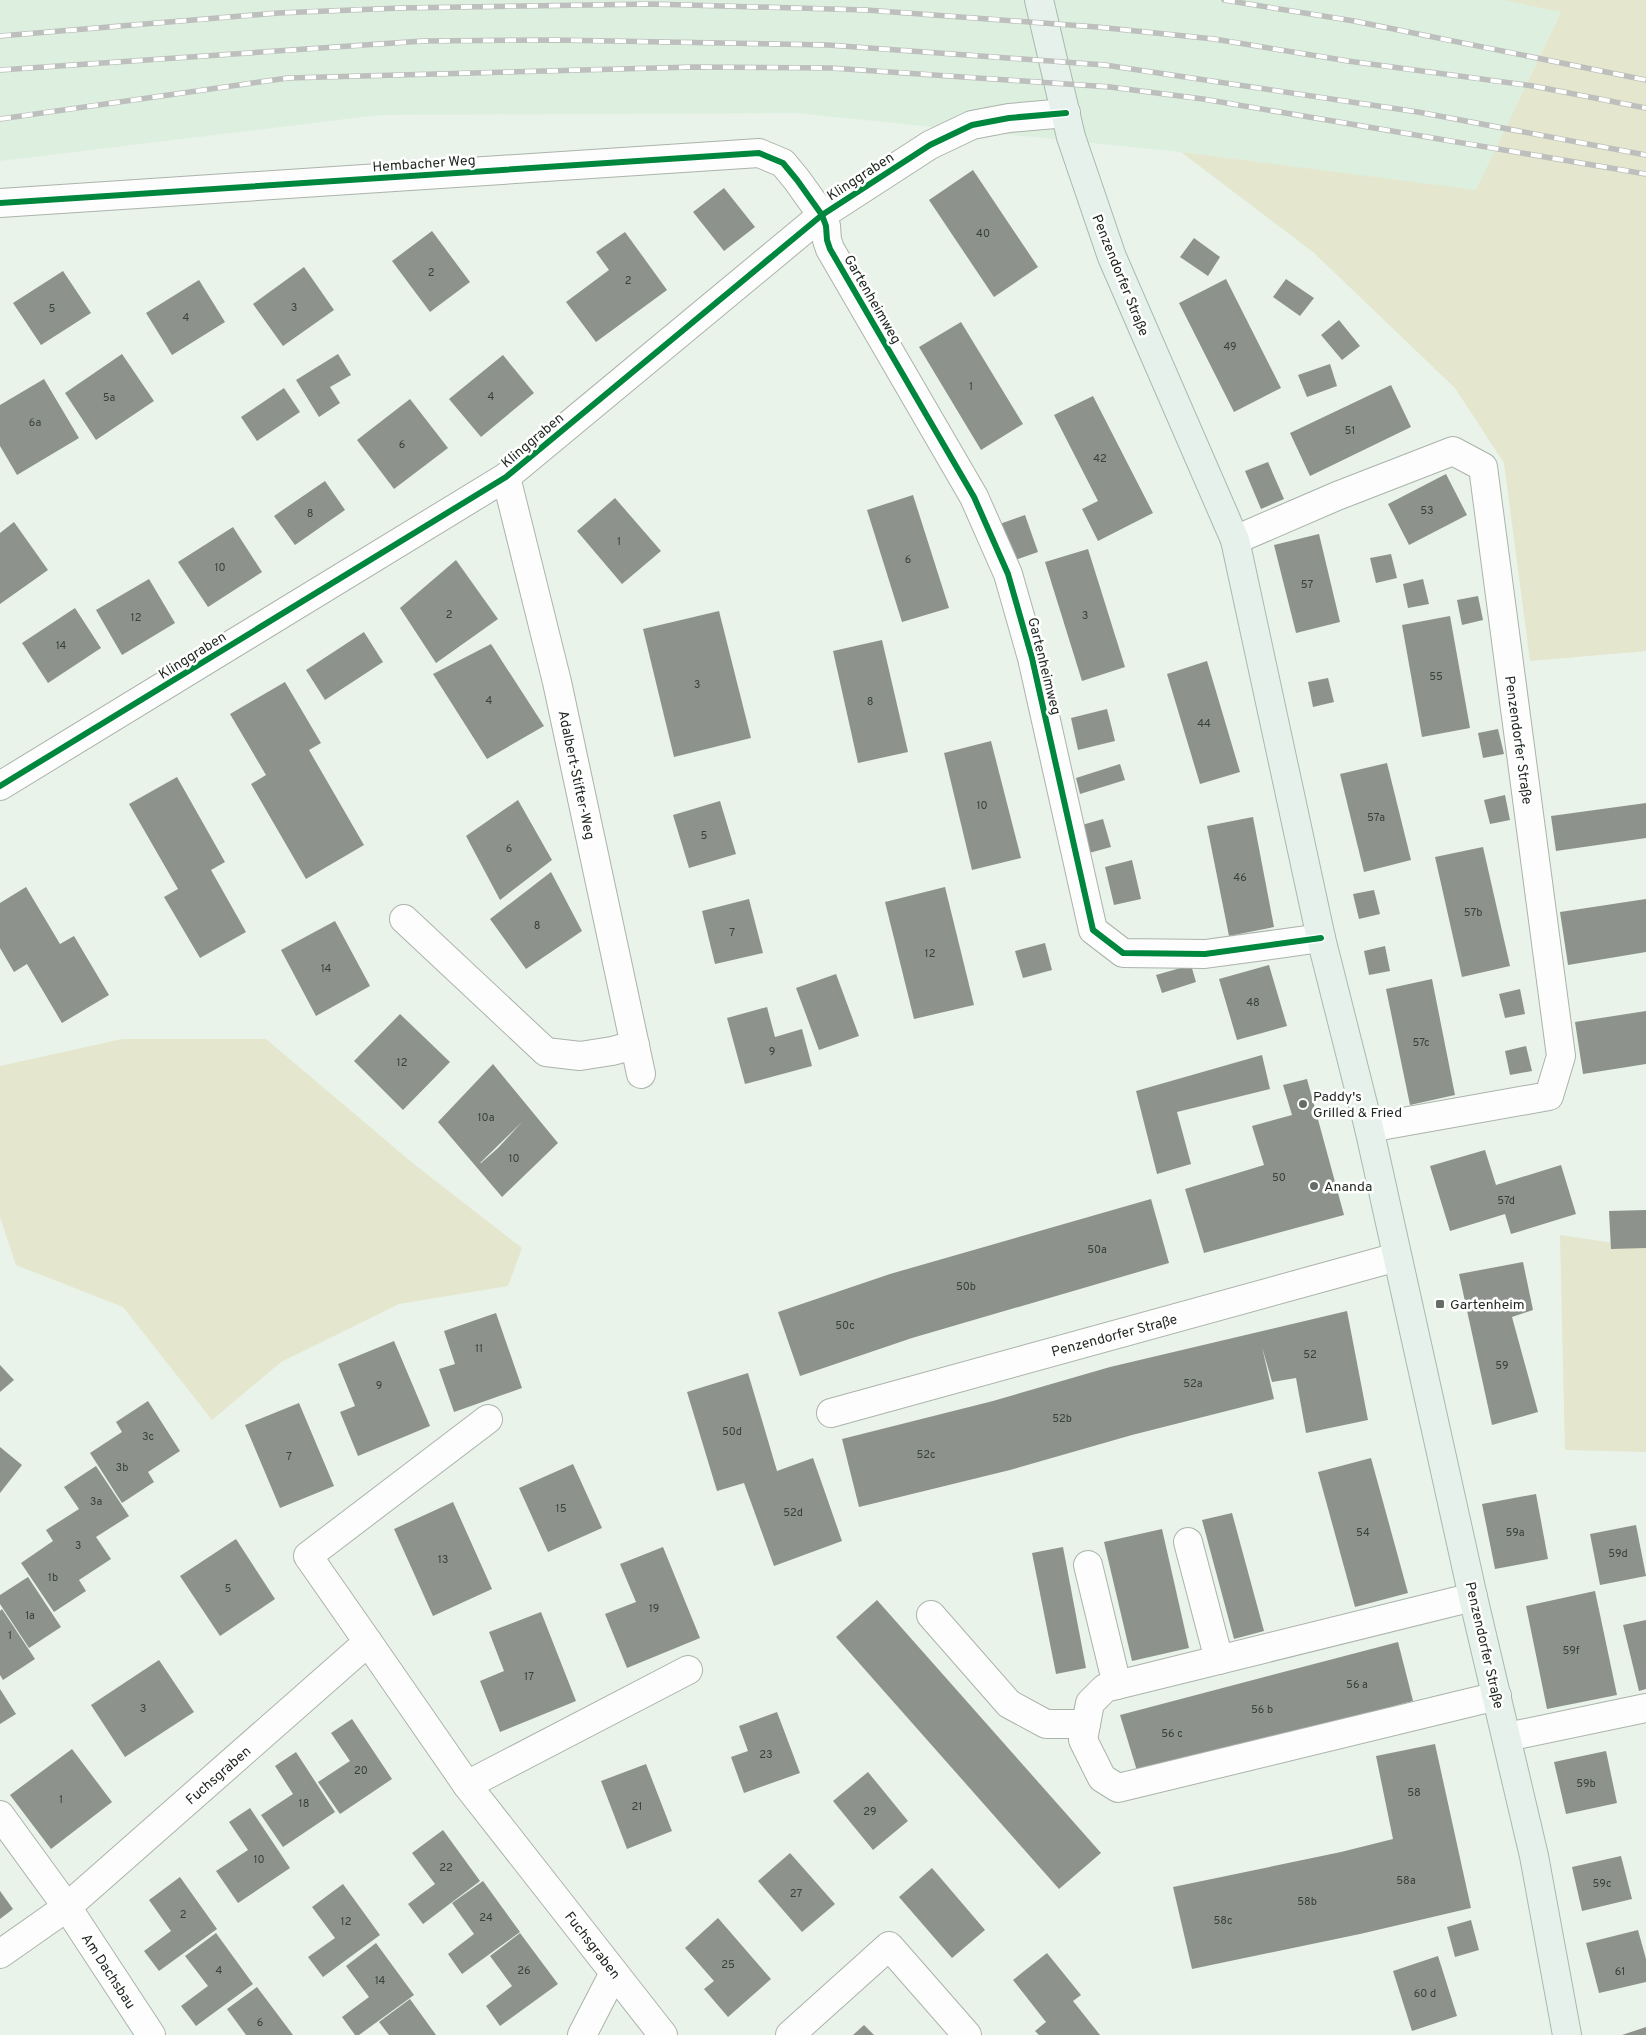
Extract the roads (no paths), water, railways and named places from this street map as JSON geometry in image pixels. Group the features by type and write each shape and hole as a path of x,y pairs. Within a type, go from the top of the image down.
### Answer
{"main road":[{"name":"Penzendorfer Straße","path":"1039,0 1079,162 1112,257 1234,540 1321,938 1369,1128 1473,1596 1534,1856 1567,2035"}],"street":[{"name":"Klinggraben","path":"0,786 506,477 822,215 930,145 972,124 1009,118 1066,113"},
{"name":"Hembacher Weg","path":"0,203 759,153 783,163 822,215"},
{"name":"Gartenheimweg","path":"822,215 830,249 974,496 1008,574 1032,658 1093,930 1123,953 1205,954 1321,938"},
{"name":"Penzendorfer Straße","path":"1234,540 1338,496 1453,451 1483,467 1561,1056 1549,1096 1369,1128"},
{"name":"Adalbert-Stifter-Weg","path":"506,477 557,682 641,1074"},
{"path":"404,919 546,1052 580,1056 635,1045"},
{"name":"Penzendorfer Straße","path":"831,1413 1397,1256"},
{"name":"Fuchsgraben","path":"488,1419 308,1556 467,1785 663,2035"},
{"path":"1188,1542 1219,1660"},
{"path":"1088,1565 1118,1685"},
{"path":"1473,1596 1105,1688 1090,1703 1083,1740 1102,1778 1118,1788 1497,1696"},
{"path":"931,1615 1009,1704 1046,1724 1086,1724"},
{"name":"Fuchsgraben","path":"0,1954 67,1907 368,1642"},
{"path":"467,1785 688,1670"},
{"path":"1507,1737 1646,1708"},
{"name":"Am Dachsbau","path":"0,1814 67,1907 151,2035"},
{"path":"790,2035 889,1946 967,2035"},
{"path":"582,2035 614,1973"}],"railway":[{"path":"1224,0 1354,21 1646,80"},
{"path":"0,36 278,13 401,8 653,4 866,10 1097,27 1214,39 1348,61 1533,86 1646,108"},
{"path":"0,70 423,41 555,40 828,45 1105,65 1418,112 1646,155"},
{"path":"0,119 288,78 693,67 831,68 1110,87 1203,99 1646,174"}],"place":[{"name":"Paddy's Grilled & Fried","path":"1303,1104"},
{"name":"Ananda","path":"1314,1186"},
{"name":"Gartenheim","path":"1440,1304"}]}
